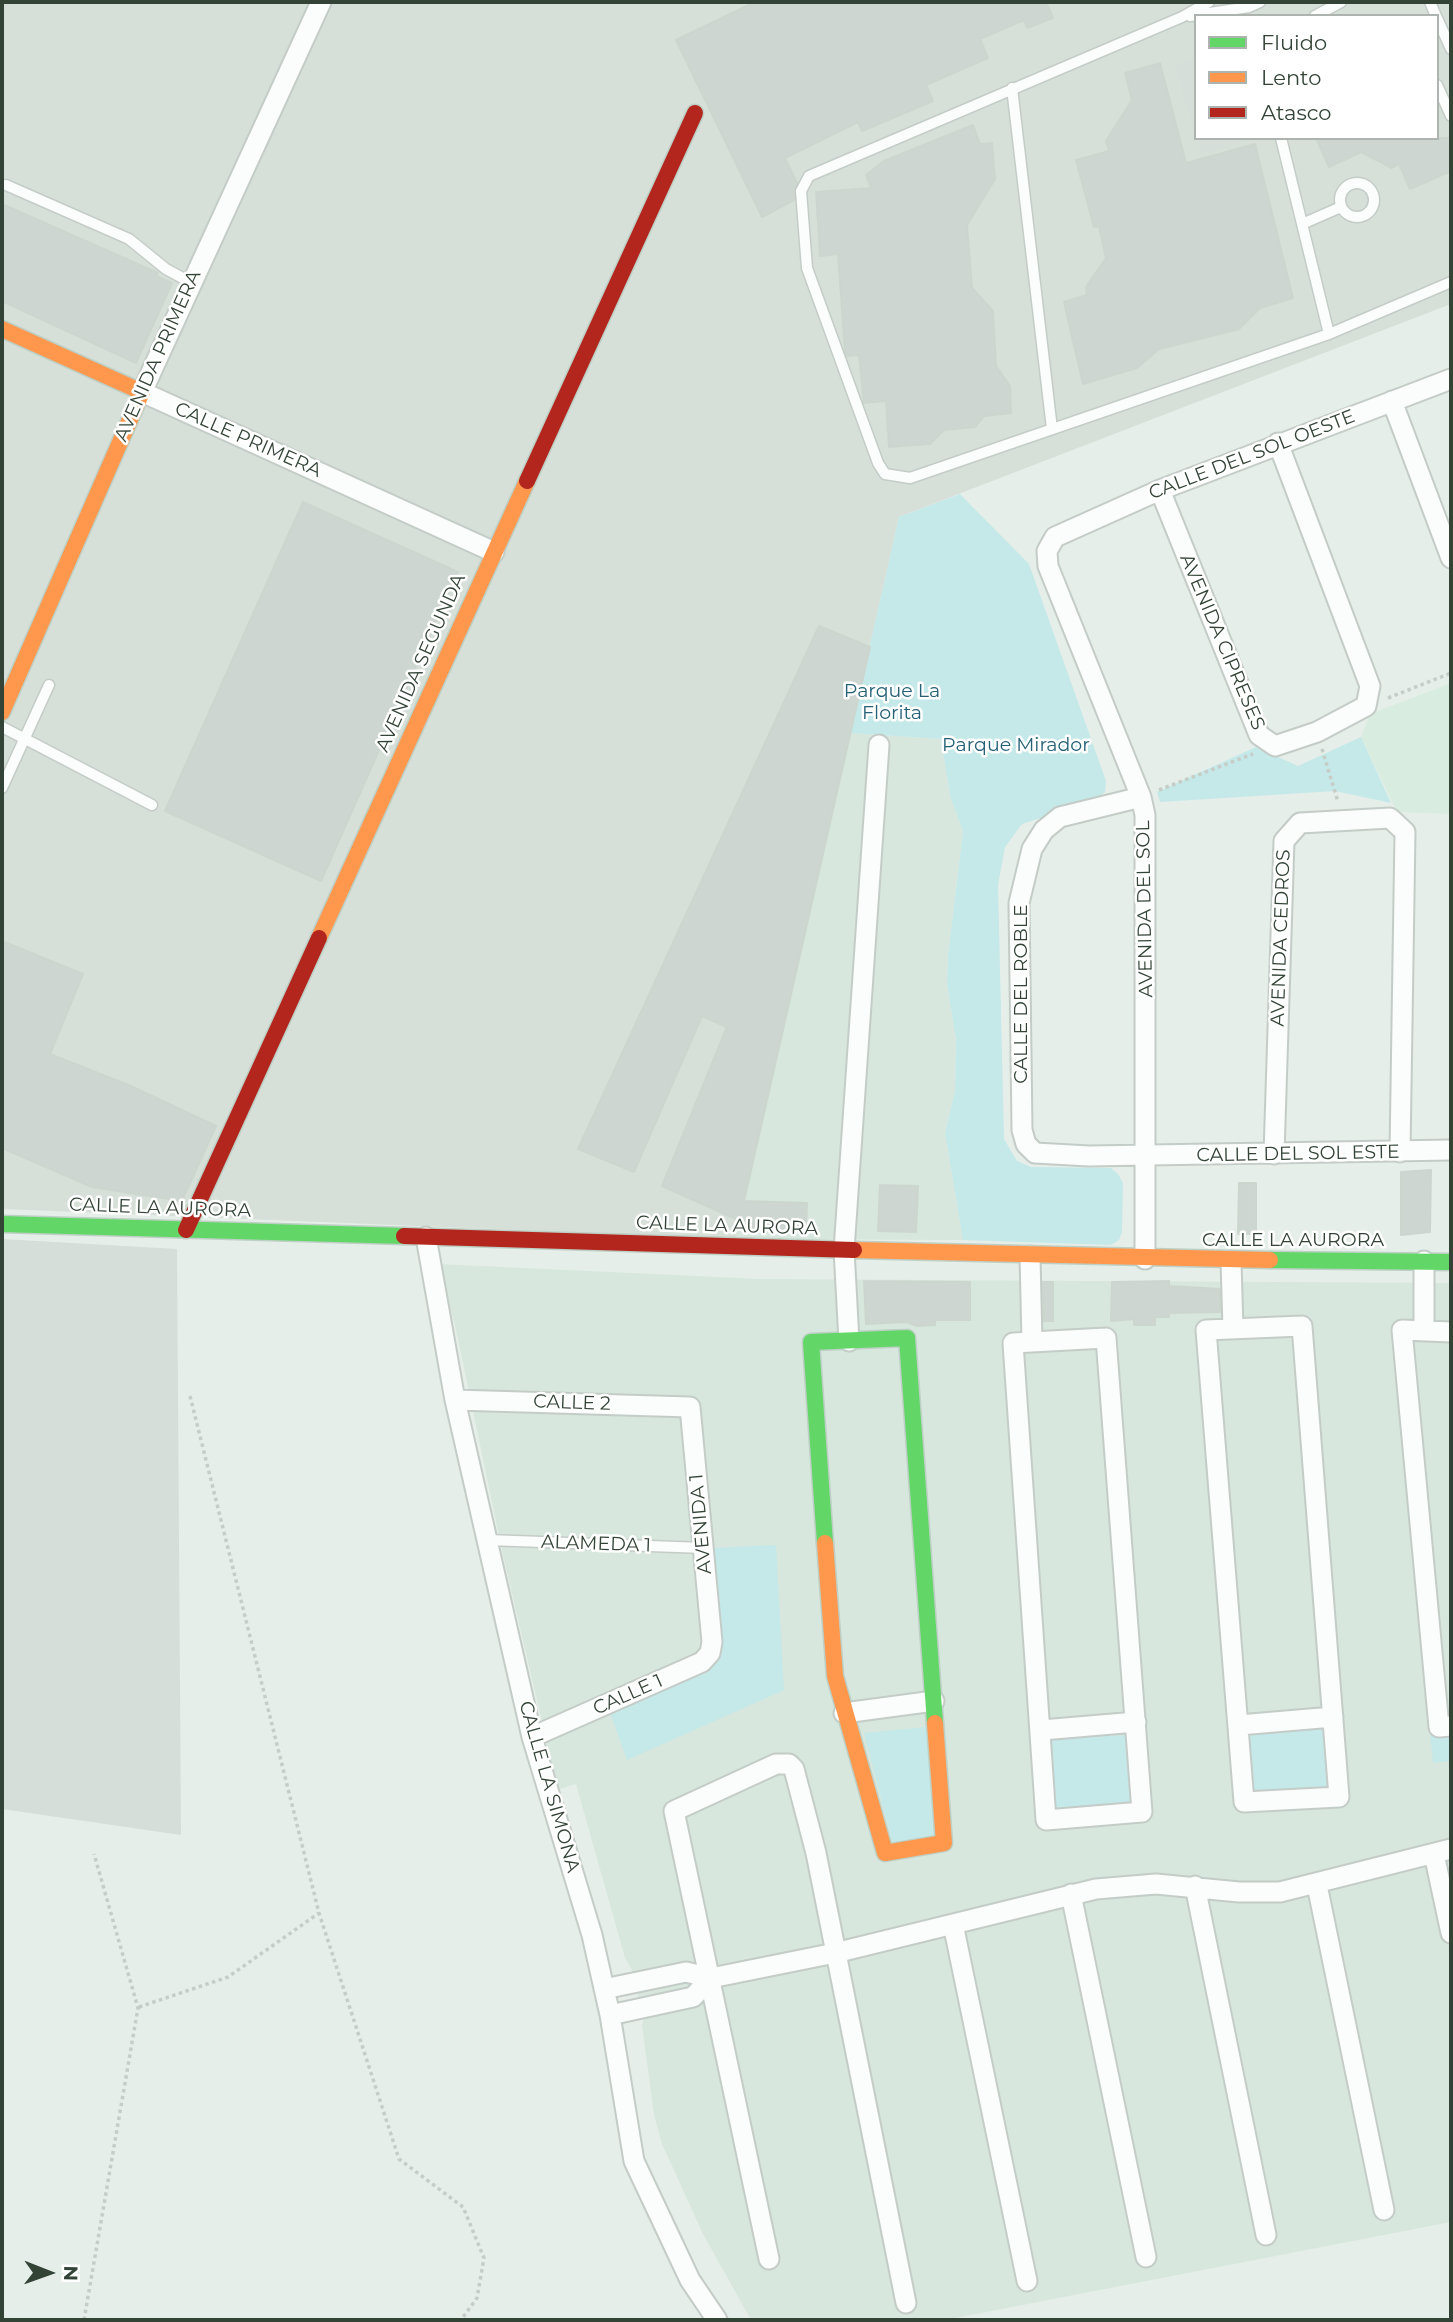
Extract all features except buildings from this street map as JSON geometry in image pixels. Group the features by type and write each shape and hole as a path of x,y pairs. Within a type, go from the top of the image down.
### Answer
{"street":[{"name":"AVENIDA PRIMERA","path":"2,712 190,282 321,2"},
{"name":"AVENIDA SEGUNDA","path":"187,1230 695,113"},
{"name":"CALLE PRIMERA","path":"2,329 494,552"},
{"name":"CALLE DEL SOL OESTE","path":"1055,537 1278,443 1451,379"},
{"path":"1392,401 1451,558"},
{"path":"1278,443 1370,686 1366,706"},
{"name":"AVENIDA CIPRESES","path":"1160,491 1259,735 1275,746 1317,732 1366,706"},
{"name":"AVENIDA DEL SOL","path":"1055,537 1047,551 1048,566 1141,797 1147,839 1145,1259"},
{"path":"849,1341 844,1250 879,745"},
{"name":"CALLE DEL ROBLE","path":"1141,797 1060,817 1044,830 1032,849 1024,876 1019,903 1018,944 1022,1130 1026,1144 1035,1153 1146,1157"},
{"name":"AVENIDA CEDROS","path":"1274,1154 1284,841 1300,823 1390,818 1405,832 1400,1152"},
{"name":"CALLE DEL SOL ESTE","path":"1146,1157 1451,1150"},
{"name":"CALLE LA AURORA","path":"2,1224 1030,1256 1231,1261 1451,1262"},
{"name":"CALLE LA SIMONA","path":"426,1237 455,1400 532,1737 592,1935 610,2015 634,2161 691,2280 717,2320"},
{"path":"1030,1256 1032,1342"},
{"path":"1231,1261 1233,1328"},
{"path":"1424,1261 1424,1330"},
{"path":"1302,1326 1333,1717 1339,1797 1244,1802 1206,1330 1302,1326"},
{"path":"1451,1332 1402,1329 1439,1727 1451,1726"},
{"path":"907,1338 934,1701 944,1843 885,1853 835,1676 811,1342 907,1338"},
{"path":"1106,1338 1136,1722 1142,1812 1046,1820 1042,1730 1013,1343 1106,1338"},
{"name":"CALLE 2","path":"455,1400 690,1407"},
{"name":"AVENIDA 1","path":"690,1407 712,1642"},
{"name":"CALLE 1","path":"532,1737 702,1662 710,1653 712,1642"},
{"path":"844,1713 934,1701"},
{"path":"1239,1726 1333,1717"},
{"path":"1042,1730 1136,1722"},
{"path":"769,2259 674,1811 776,1764 789,1764 794,1769 816,1853 906,2303"},
{"path":"604,1989 685,1972 711,1979 835,1953 1071,1895 1123,1885 1195,1886 1280,1892 1317,1885 1443,1851 1451,1933"},
{"path":"1317,1885 1384,2210"},
{"path":"1195,1886 1266,2235"},
{"path":"1071,1895 1146,2257"},
{"path":"953,1924 1027,2281"},
{"path":"610,2015 693,1997 711,1979"}],"lane":[{"path":"1209,2 1182,18 809,176 801,191 807,268 878,463 886,474 910,478 1329,334 1451,282"},
{"path":"1209,14 1249,8 1259,2"},
{"path":"1319,14 1341,2"},
{"path":"1182,18 1194,16"},
{"path":"1439,22 1451,49"},
{"path":"1012,88 1052,429"},
{"path":"1439,89 1451,116"},
{"path":"1281,140 1329,334"},
{"path":"6,185 129,239 166,269 190,282"},
{"path":"1302,224 1341,207"},
{"path":"2,789 49,685"},
{"path":"2,727 152,805"},
{"name":"ALAMEDA 1","path":"488,1540 704,1548"}],"path":[{"path":"1366,706 1451,673"},
{"path":"1317,732 1344,821"},
{"path":"1141,797 1275,746"},
{"path":"190,1396 319,1913 399,2159 463,2207 484,2258 477,2298 461,2320"},
{"path":"84,2320 138,2008 93,1854"},
{"path":"138,2008 228,1977 319,1913"}],"shaded area":[{"path":"2,2 1451,2 1451,304 899,517 736,1239 2,1209"},
{"path":"1194,59 1194,131 1175,65"},
{"path":"1196,140 1249,140 1200,154"},
{"path":"1451,683 1451,814 1397,812 1361,737 1370,714"},
{"path":"850,733 941,739 950,796 963,831 948,956 947,984 956,1040 955,1091 945,1133 963,1240 736,1239"},
{"path":"2,1239 177,1249 181,1835 2,1809"},
{"path":"438,1264 761,1279 1451,1283 1451,2222 945,2320 751,2320 703,2234 662,2144 654,2115 642,2025 644,2019 631,1968 625,1958 576,1784 558,1790 503,1555 455,1325"}],"green space":[{"name":"Parque Mirador","path":"960,494 1029,564 1106,781 1105,792 1096,800 1022,824 1005,847 998,885 1004,1139 1017,1161 1031,1167 1111,1168 1118,1174 1123,1183 1122,1232 1119,1240 1111,1245 963,1240 945,1133 955,1091 956,1040 947,984 948,956 963,831 950,796 941,739 850,733 899,517"},
{"path":"1361,737 1391,803 1335,791 1160,802 1157,792 1256,747 1298,766"},
{"path":"776,1545 784,1690 627,1760 610,1713 717,1663 721,1656 711,1548"},
{"path":"1329,1726 1333,1793 1248,1798 1245,1731"},
{"path":"926,1727 938,1838 893,1845 864,1733"},
{"path":"1451,1730 1451,1761 1433,1763 1430,1732"},
{"path":"1128,1735 1132,1809 1054,1813 1050,1739"}],"traffic: fast":[{"path":"2,1224 404,1236"},
{"path":"1270,1260 1451,1262"},
{"path":"907,1338 935,1723"},
{"path":"825,1543 811,1342 907,1338"}],"traffic: slow":[{"path":"2,329 142,392 2,712"},
{"path":"319,938 527,481"},
{"path":"854,1250 1270,1260"},
{"path":"825,1543 835,1676 885,1853 944,1843 935,1723"}],"traffic: jam":[{"path":"527,481 695,113"},
{"path":"186,1230 319,938"},
{"path":"404,1236 854,1250"}],"park label":[{"name":"Parque La Florita","path":"892,702"}]}
